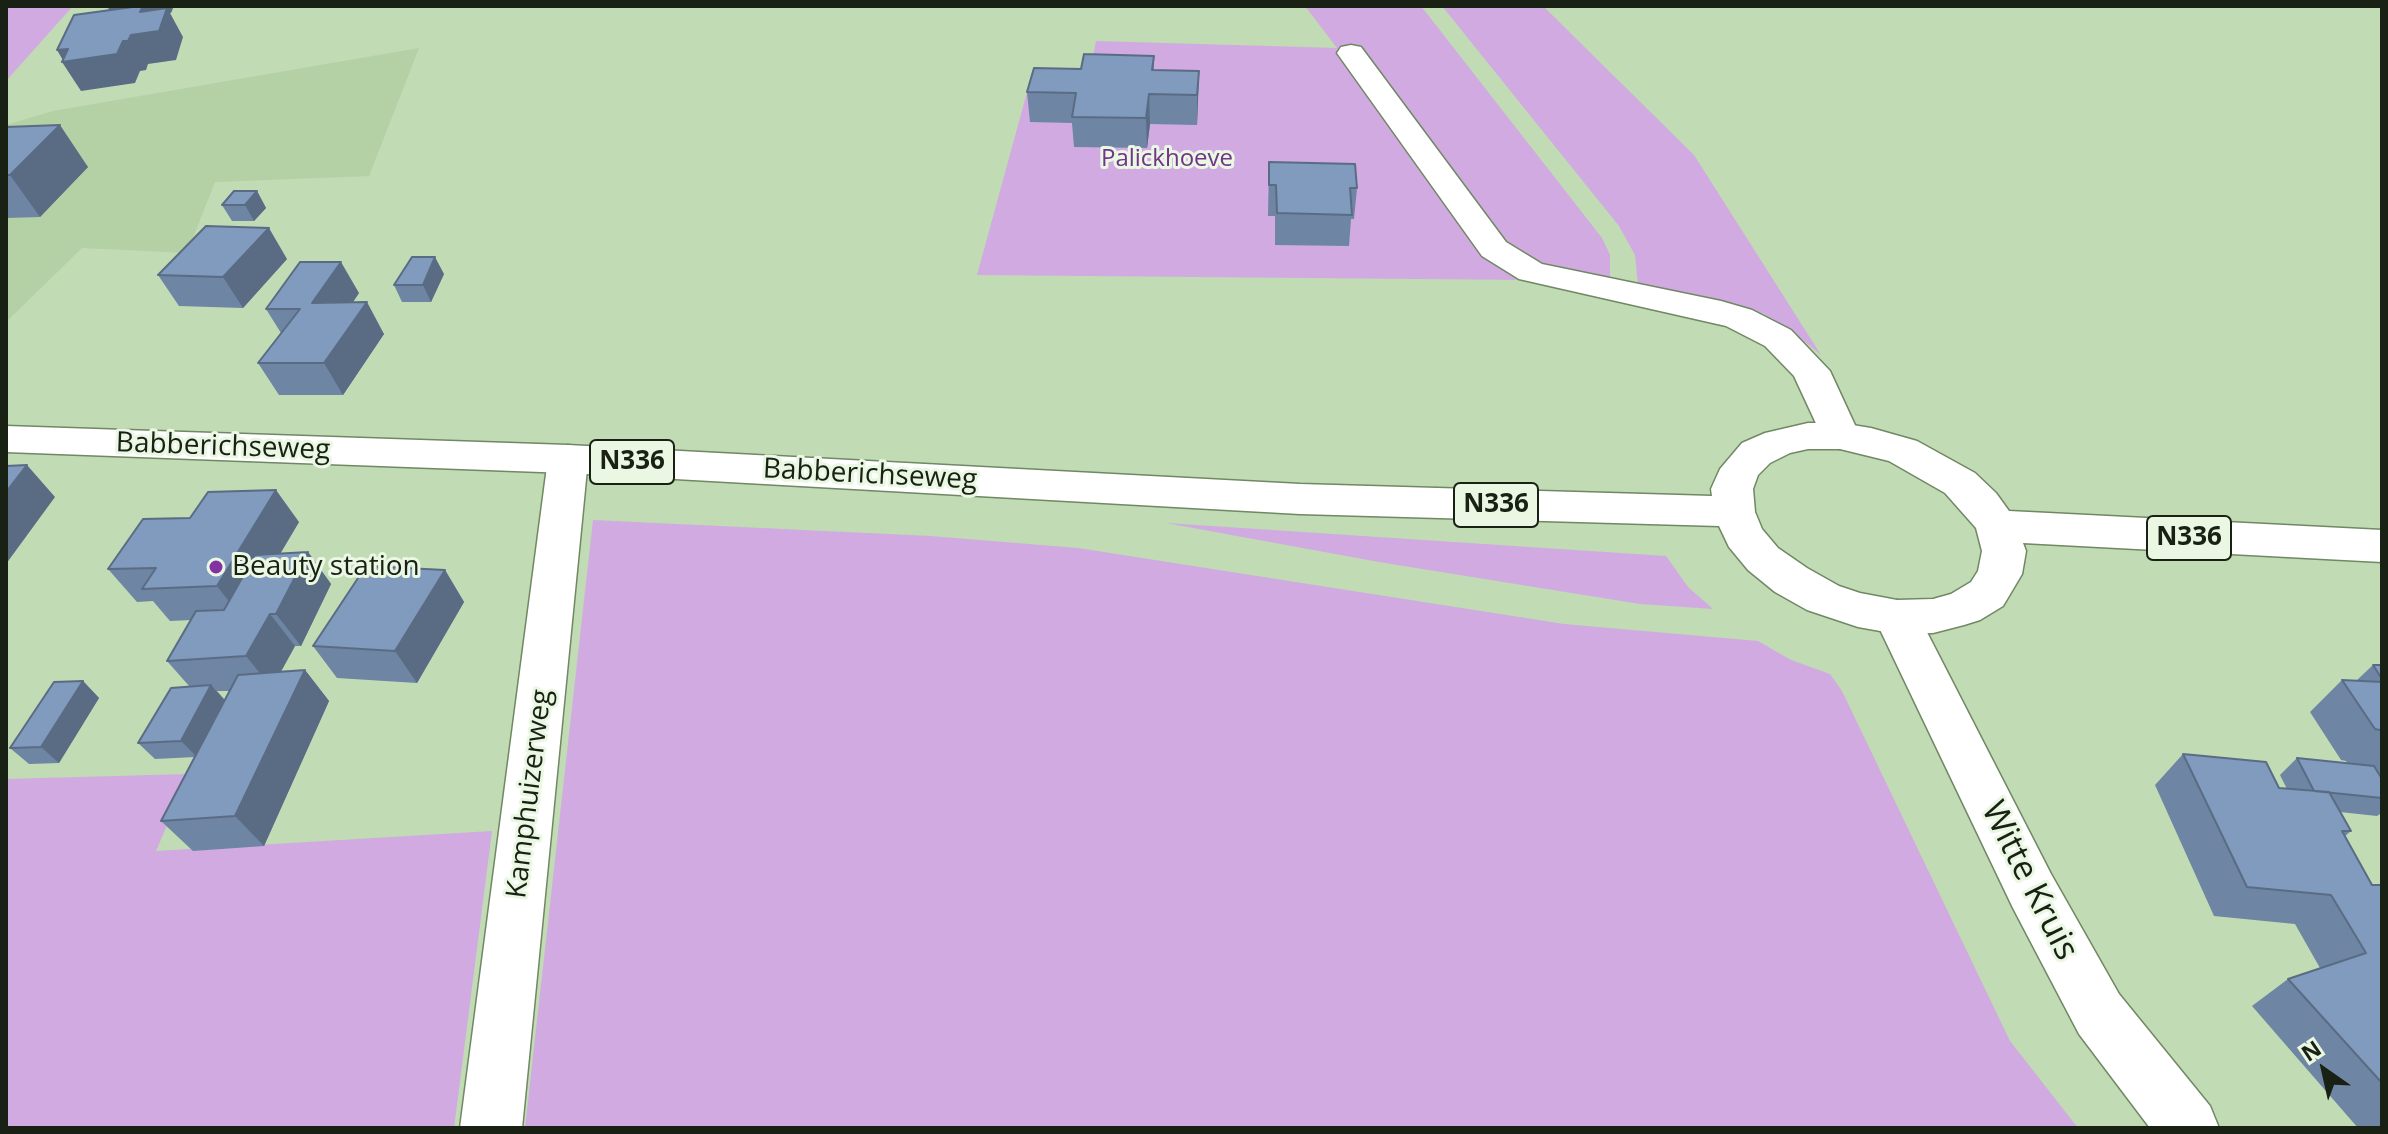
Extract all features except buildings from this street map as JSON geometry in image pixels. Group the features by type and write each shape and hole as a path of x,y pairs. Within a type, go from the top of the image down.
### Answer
{"main road":[{"path":"1351,53 1494,249 1531,272 1708,309 1739,318 1765,331 1790,348 1811,371 1840,436"},
{"path":"1808,436 1840,436 1882,444 1933,465 1960,483 1981,503 1997,526 2004,551 2000,574 1987,594 1964,608 1933,616 1897,617 1858,610 1823,598 1763,559 1744,536 1734,512 1732,489 1740,469 1756,453 1779,442 1808,436"},
{"name":"Babberichseweg","path":"6,439 568,459 1300,499 1734,512"},
{"name":"Kamphuizerweg","path":"491,1128 568,459"},
{"name":"N336","path":"1997,526 2382,546"},
{"name":"Witte Kruis","path":"1897,617 2032,891 2099,1014 2188,1128"}],"shaded area":[{"path":"419,48 369,176 215,182 187,253 82,248 6,322 6,125 53,111"}],"green space":[{"path":"6,6 73,6 6,81"},
{"name":"Palickhoeve","path":"1305,6 1421,6 1602,238 1610,255 1610,278 1545,263 1529,280 977,275 1032,74 1090,72 1096,41 1337,48"},
{"path":"1442,6 1543,6 1694,155 1821,355 1764,314 1715,300 1638,285 1635,255 1619,226"},
{"path":"593,520 930,536 1078,548 1564,624 1758,641 1791,660 1830,674 1842,691 2010,1041 2078,1128 525,1128"},
{"path":"1166,523 1666,556 1688,587 1713,609 1640,604 1379,562"},
{"path":"189,774 156,851 492,831 454,1128 6,1128 6,779"}],"place":[{"name":"Beauty station","path":"216,567"}]}
